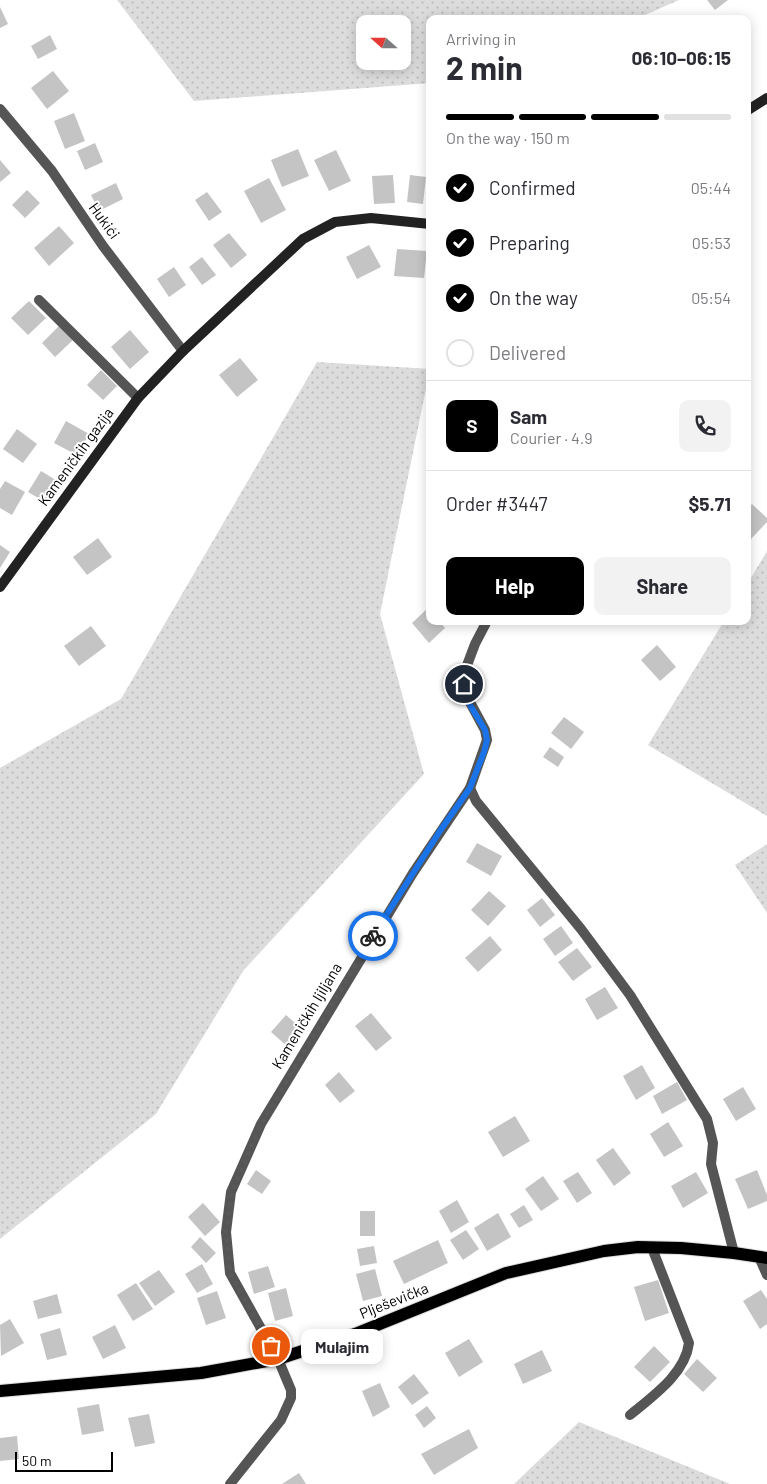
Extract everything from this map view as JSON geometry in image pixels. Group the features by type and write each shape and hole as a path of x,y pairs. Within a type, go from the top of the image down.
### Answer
{"main road":[{"name":"Plješevička","path":"0,1391 201,1373 278,1359 355,1334 506,1273 604,1251 652,1248 734,1253 763,1258"}],"street":[{"path":"751,108 767,98"},
{"name":"Hukići","path":"0,109 52,171 103,246 183,351"},
{"name":"Kameničkih gazija","path":"0,587 138,398 183,351 303,239 335,222 371,218 426,224"},
{"path":"39,300 138,398"},
{"name":"Kameničkih ljiljana","path":"230,1484 281,1420 291,1398 290,1384 278,1359 230,1273 226,1232 232,1192 261,1124 413,872 470,788 487,740 485,730 465,693 463,676 475,644 486,625"},
{"path":"470,788 476,801 582,928 624,988 707,1120 713,1143 711,1164 734,1253"},
{"path":"630,1415 681,1367 688,1353 689,1343 652,1248"},
{"path":"763,1258 767,1274"}],"shaded area":[{"path":"117,0 679,0 645,15 426,15 426,83 194,101"},
{"path":"317,362 426,369 426,389 380,614 424,774 243,971 156,1114 0,1239 0,768 121,699"},
{"path":"767,551 767,816 648,745 722,625 751,625 751,578"},
{"path":"767,844 767,913 735,865"},
{"path":"579,1422 730,1484 514,1484"}],"building":[{"path":"707,0 728,0 715,10"},
{"path":"0,7 8,24 0,28"},
{"path":"50,35 57,49 38,59 31,46"},
{"path":"53,71 69,91 47,109 31,88"},
{"path":"74,113 85,141 65,149 54,121"},
{"path":"95,143 103,162 85,170 77,151"},
{"path":"298,149 309,176 282,187 271,160"},
{"path":"336,150 351,181 329,191 314,160"},
{"path":"0,160 11,173 0,182"},
{"path":"393,175 395,203 374,204 372,176"},
{"path":"410,175 426,177 423,204 407,202"},
{"path":"269,178 286,210 261,223 244,191"},
{"path":"116,183 123,199 99,211 91,195"},
{"path":"27,190 40,203 25,218 12,205"},
{"path":"207,192 222,212 209,221 195,200"},
{"path":"59,226 74,243 49,266 34,248"},
{"path":"229,233 247,255 231,268 213,245"},
{"path":"369,245 381,267 357,279 346,257"},
{"path":"397,249 426,251 424,278 394,276"},
{"path":"202,257 216,275 202,285 189,267"},
{"path":"174,267 186,285 169,297 157,279"},
{"path":"29,301 46,318 28,335 11,318"},
{"path":"59,326 73,340 55,357 42,343"},
{"path":"130,330 149,352 130,369 111,347"},
{"path":"240,358 258,380 237,397 219,375"},
{"path":"101,370 117,386 103,400 87,385"},
{"path":"66,421 89,434 77,455 54,443"},
{"path":"17,429 37,444 23,463 3,449"},
{"path":"41,471 59,482 47,503 28,492"},
{"path":"5,481 25,492 12,515 0,508 0,489"},
{"path":"752,504 767,518 767,522 751,539"},
{"path":"98,538 112,557 87,575 73,557"},
{"path":"0,545 10,552 0,568"},
{"path":"426,610 426,625 442,625 445,628 429,643 412,623"},
{"path":"91,626 106,646 79,666 64,646"},
{"path":"657,645 676,667 660,681 641,660"},
{"path":"564,717 584,732 571,749 551,733"},
{"path":"550,747 564,757 558,767 543,757"},
{"path":"477,843 502,856 491,876 466,862"},
{"path":"489,891 506,906 488,926 471,910"},
{"path":"542,898 555,915 540,927 527,910"},
{"path":"561,926 573,943 555,956 543,939"},
{"path":"490,936 502,950 478,972 465,958"},
{"path":"577,948 592,967 573,981 558,962"},
{"path":"605,987 618,1008 597,1020 585,999"},
{"path":"371,1013 392,1038 376,1051 355,1026"},
{"path":"286,1015 303,1030 288,1047 271,1032"},
{"path":"642,1065 655,1088 636,1100 623,1076"},
{"path":"339,1072 355,1091 340,1103 325,1085"},
{"path":"677,1082 687,1100 662,1114 653,1096"},
{"path":"743,1087 756,1109 736,1121 723,1099"},
{"path":"515,1116 530,1141 503,1157 488,1132"},
{"path":"668,1122 683,1146 664,1157 650,1134"},
{"path":"613,1148 631,1173 614,1186 596,1160"},
{"path":"256,1170 271,1181 262,1194 247,1184"},
{"path":"757,1170 767,1195 767,1201 748,1209 735,1179"},
{"path":"578,1172 592,1193 577,1203 563,1181"},
{"path":"696,1172 708,1193 683,1208 671,1186"},
{"path":"543,1176 559,1199 541,1211 525,1189"},
{"path":"457,1200 469,1222 451,1233 439,1211"},
{"path":"203,1203 220,1222 205,1236 188,1217"},
{"path":"524,1205 533,1220 519,1228 510,1214"},
{"path":"360,1211 375,1211 375,1236 360,1236"},
{"path":"498,1213 511,1237 487,1251 474,1228"},
{"path":"466,1230 479,1249 463,1260 450,1240"},
{"path":"200,1237 216,1253 206,1263 191,1247"},
{"path":"438,1240 448,1263 404,1284 393,1261"},
{"path":"374,1246 377,1263 360,1266 357,1249"},
{"path":"202,1264 213,1284 197,1293 185,1274"},
{"path":"268,1266 275,1287 254,1294 248,1272"},
{"path":"375,1269 382,1296 363,1301 356,1274"},
{"path":"159,1270 175,1292 155,1306 139,1283"},
{"path":"658,1280 669,1313 645,1321 634,1287"},
{"path":"136,1283 153,1309 133,1321 117,1295"},
{"path":"286,1288 293,1316 275,1321 268,1293"},
{"path":"761,1290 767,1299 767,1324 760,1329 743,1301"},
{"path":"217,1291 226,1318 206,1325 197,1298"},
{"path":"57,1294 62,1313 38,1319 33,1301"},
{"path":"10,1319 24,1343 1,1356 0,1325"},
{"path":"115,1325 126,1348 103,1359 92,1337"},
{"path":"60,1328 67,1355 47,1360 40,1334"},
{"path":"469,1339 483,1362 459,1377 445,1353"},
{"path":"654,1346 670,1362 650,1382 634,1367"},
{"path":"542,1350 552,1371 523,1384 514,1364"},
{"path":"697,1359 717,1378 703,1392 684,1374"},
{"path":"414,1374 429,1393 412,1405 398,1387"},
{"path":"380,1383 390,1407 373,1417 362,1391"},
{"path":"99,1404 104,1431 82,1435 77,1408"},
{"path":"427,1406 436,1418 424,1428 415,1415"},
{"path":"149,1414 155,1443 135,1447 128,1418"},
{"path":"469,1429 478,1448 434,1475 421,1454"},
{"path":"17,1436 19,1459 0,1461 0,1438"},
{"path":"299,1473 306,1484 282,1484"}],"way so far":[{"path":"271,1346 230,1273 226,1232 232,1192 240,1169 261,1124 373,936"}],"place":[{"name":"Mulajim","path":"271,1346"}],"route":[{"path":"373,936 413,872 470,788 484,752 487,740 485,730 470,705 465,693 464,684"}]}
